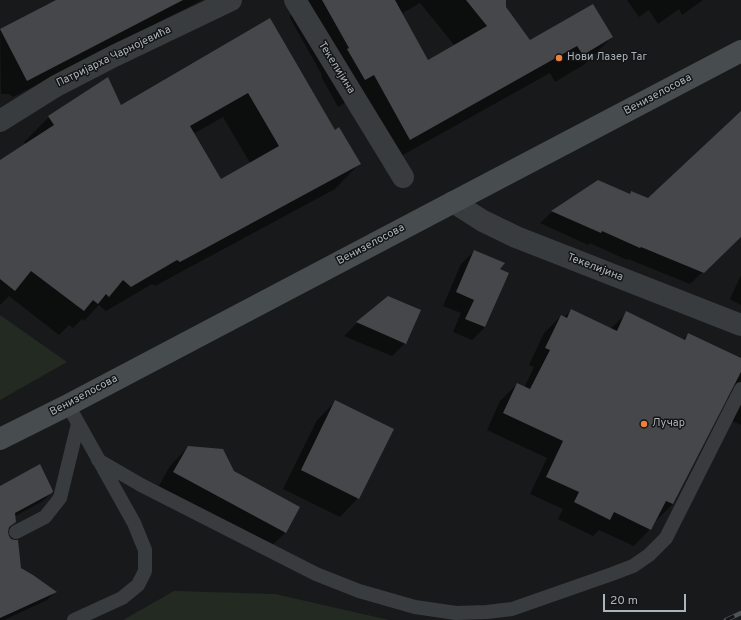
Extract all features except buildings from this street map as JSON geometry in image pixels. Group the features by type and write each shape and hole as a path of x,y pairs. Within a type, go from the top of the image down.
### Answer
{"main road":[{"name":"Венизелосова","path":"0,439 68,405 741,51"}],"street":[{"name":"Патријарха Чарнојевића","path":"0,121 56,86 114,56 232,0"},
{"name":"Текелијина","path":"295,0 403,177"},
{"name":"Текелијина","path":"454,202 483,221 516,237 741,326"}],"lane":[{"path":"98,460 141,485 316,574 352,588 415,607 456,613 487,612 512,609 612,574 633,566 649,555 666,538 741,389"},
{"path":"68,405 134,523 145,550 145,571 138,585 122,598 74,620"},
{"path":"16,532 45,517 60,498 78,424"}],"shaded area":[{"path":"0,315 67,362 0,400"},
{"path":"174,591 275,594 389,620 123,620"}],"railway":[{"path":"726,620 741,613"}],"place":[{"name":"Нови Лазер Таг","path":"559,58"},
{"name":"Лучар","path":"644,424"}]}
